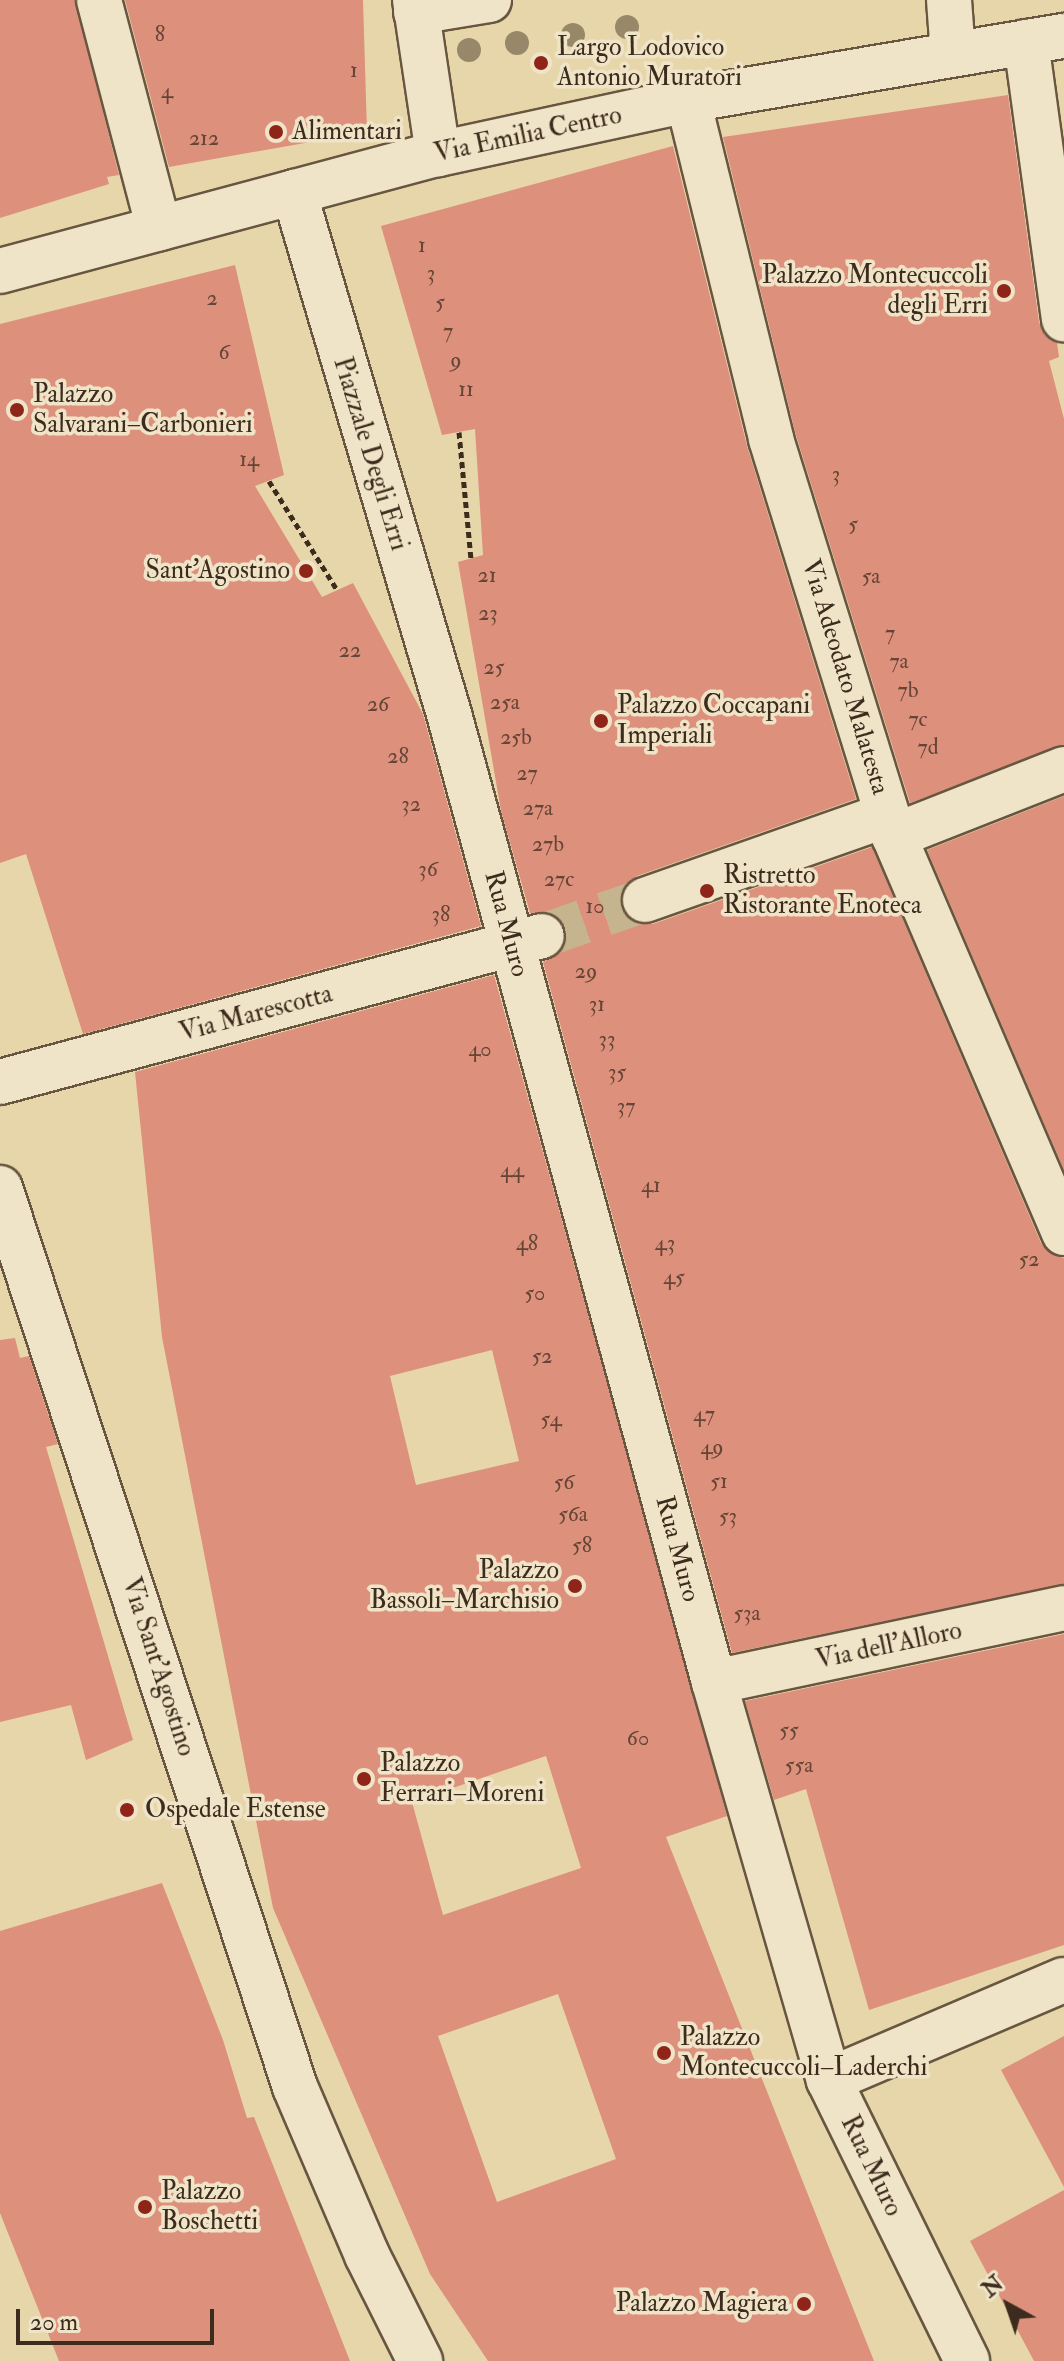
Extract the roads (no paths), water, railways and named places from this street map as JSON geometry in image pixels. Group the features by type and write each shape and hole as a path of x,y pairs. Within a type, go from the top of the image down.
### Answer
{"street":[{"path":"99,0 159,228"},
{"path":"438,154 415,6 489,0"},
{"path":"949,0 953,54"},
{"path":"1045,39 1064,319"},
{"name":"Via Emilia Centro","path":"0,271 438,154 688,100 1045,39"},
{"name":"Via Adeodato Malatesta","path":"688,100 771,439 891,825 1064,1233"},
{"name":"Piazzale Degli Erri","path":"294,192 449,714"},
{"name":"Rua Muro","path":"449,714 527,942 714,1682 829,2080 967,2361"},
{"path":"645,900 1064,769"},
{"name":"Via Marescotta","path":"0,1082 527,942"},
{"name":"Via Sant'Agostino","path":"0,1188 295,2087 367,2255 420,2361"},
{"name":"Via dell’Alloro","path":"714,1682 1064,1608"},
{"path":"829,2080 1064,1980"}],"tunnel":[{"path":"542,936 645,900"}],"place":[{"name":"Largo Lodovico Antonio Muratori","path":"541,63"},
{"name":"Alimentari","path":"276,132"},
{"name":"Palazzo Montecuccoli degli Erri","path":"1004,291"},
{"name":"Palazzo Salvarani–Carbonieri","path":"17,410"},
{"name":"Sant'Agostino","path":"306,571"},
{"name":"Palazzo Coccapani Imperiali","path":"601,721"},
{"name":"Ristretto Ristorante Enoteca","path":"707,891"},
{"name":"Palazzo Bassoli–Marchisio","path":"575,1586"},
{"name":"Palazzo Ferrari–Moreni","path":"364,1779"},
{"name":"Ospedale Estense","path":"127,1810"},
{"name":"Palazzo Montecuccoli–Laderchi","path":"664,2053"},
{"name":"Palazzo Boschetti","path":"145,2207"},
{"name":"Palazzo Magiera","path":"804,2304"}]}
